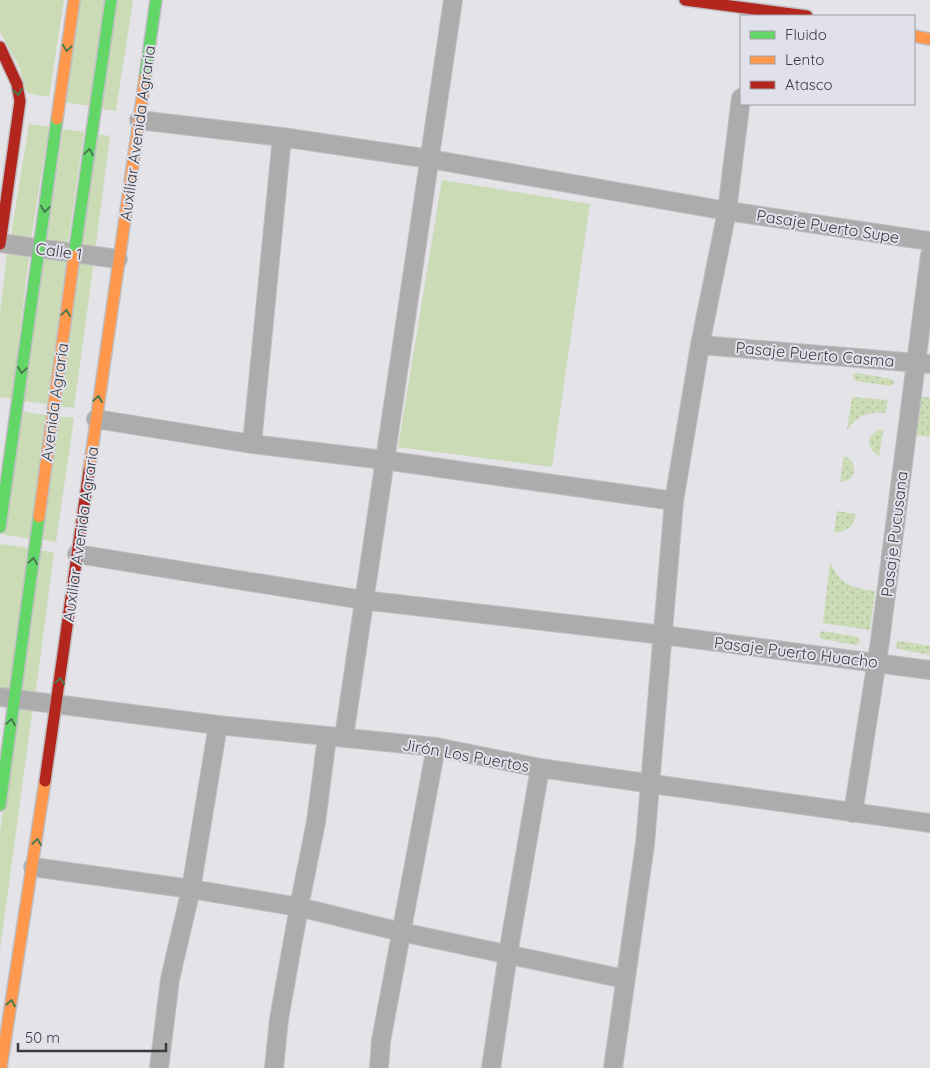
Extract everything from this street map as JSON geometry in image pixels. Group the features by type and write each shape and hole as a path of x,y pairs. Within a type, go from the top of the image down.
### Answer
{"main road":[{"path":"0,526 74,0"},
{"name":"Avenida Agraria","path":"0,805 7,698 111,0"},
{"name":"Auxiliar Avenida Agraria","path":"1,1068 34,867 118,259 156,0"},
{"path":"685,0 752,12 793,15"},
{"path":"915,36 930,39"},
{"path":"0,47 17,84 20,101 0,243"}],"street":[{"path":"274,1068 298,907 336,737 363,600 453,0"},
{"path":"807,15 808,0"},
{"path":"613,1068 645,844 674,501 700,345 727,211 740,105"},
{"name":"Pasaje Puerto Supe","path":"139,120 282,137 430,159 727,211 930,241"},
{"path":"252,444 282,137"},
{"name":"Calle 1","path":"0,243 118,259"},
{"name":"Pasaje Pucusana","path":"853,813 923,363 930,255"},
{"name":"Pasaje Puerto Casma","path":"700,345 923,363"},
{"path":"96,419 252,444 384,460 674,501"},
{"name":"Pasaje Puerto Huacho","path":"77,554 363,600 663,634 930,670"},
{"name":"Jirón Los Puertos","path":"7,698 218,725 436,748 540,768 930,823"},
{"path":"159,1068 170,979 190,889 218,725"},
{"path":"379,1068 381,1041 436,748"},
{"path":"491,1068 508,954 540,768"},
{"path":"34,867 190,889 298,907 401,932 625,979"}],"green space":[{"path":"0,0 64,0 49,97 27,93 19,66 0,32"},
{"path":"79,0 104,0 89,106 64,102"},
{"path":"113,0 133,0 116,111 96,108"},
{"path":"29,124 49,127 31,239 11,235"},
{"path":"63,129 84,132 68,243 47,240"},
{"path":"94,134 110,136 95,251 79,249"},
{"path":"442,180 590,204 552,467 398,447"},
{"path":"7,253 29,255 12,399 0,397 0,313"},
{"path":"42,255 67,258 47,404 23,401"},
{"path":"77,258 94,260 74,408 57,406"},
{"path":"857,373 894,381 890,386 856,381 853,375"},
{"path":"921,396 930,398 930,437 916,435"},
{"path":"852,397 888,400 886,413 864,415 847,430"},
{"path":"21,411 49,416 30,539 2,534"},
{"path":"56,416 74,418 56,542 39,539"},
{"path":"879,430 883,430 879,456 872,450 869,443 871,436"},
{"path":"844,456 852,462 854,471 850,478 840,482"},
{"path":"837,511 856,514 849,528 834,532"},
{"path":"0,544 30,548 11,695 0,694"},
{"path":"36,550 54,552 35,698 17,696"},
{"path":"830,562 838,576 848,584 853,587 875,591 870,630 823,623"},
{"path":"823,631 857,637 860,642 856,645 822,639 819,636"},
{"path":"899,641 930,646 930,655 898,649 895,644"},
{"path":"18,704 33,706 0,950 0,832"}],"traffic: fast":[{"path":"74,256 111,0"},
{"path":"145,78 156,0"},
{"path":"0,527 57,119"},
{"path":"0,805 39,517"}],"traffic: slow":[{"path":"57,119 74,0"},
{"path":"915,36 930,39"},
{"path":"89,471 145,78"},
{"path":"39,517 74,256"},
{"path":"1,1068 45,781"}],"traffic: jam":[{"path":"685,0 799,15"},
{"path":"0,47 17,84 20,101 0,244"},
{"path":"45,781 89,471"}]}
